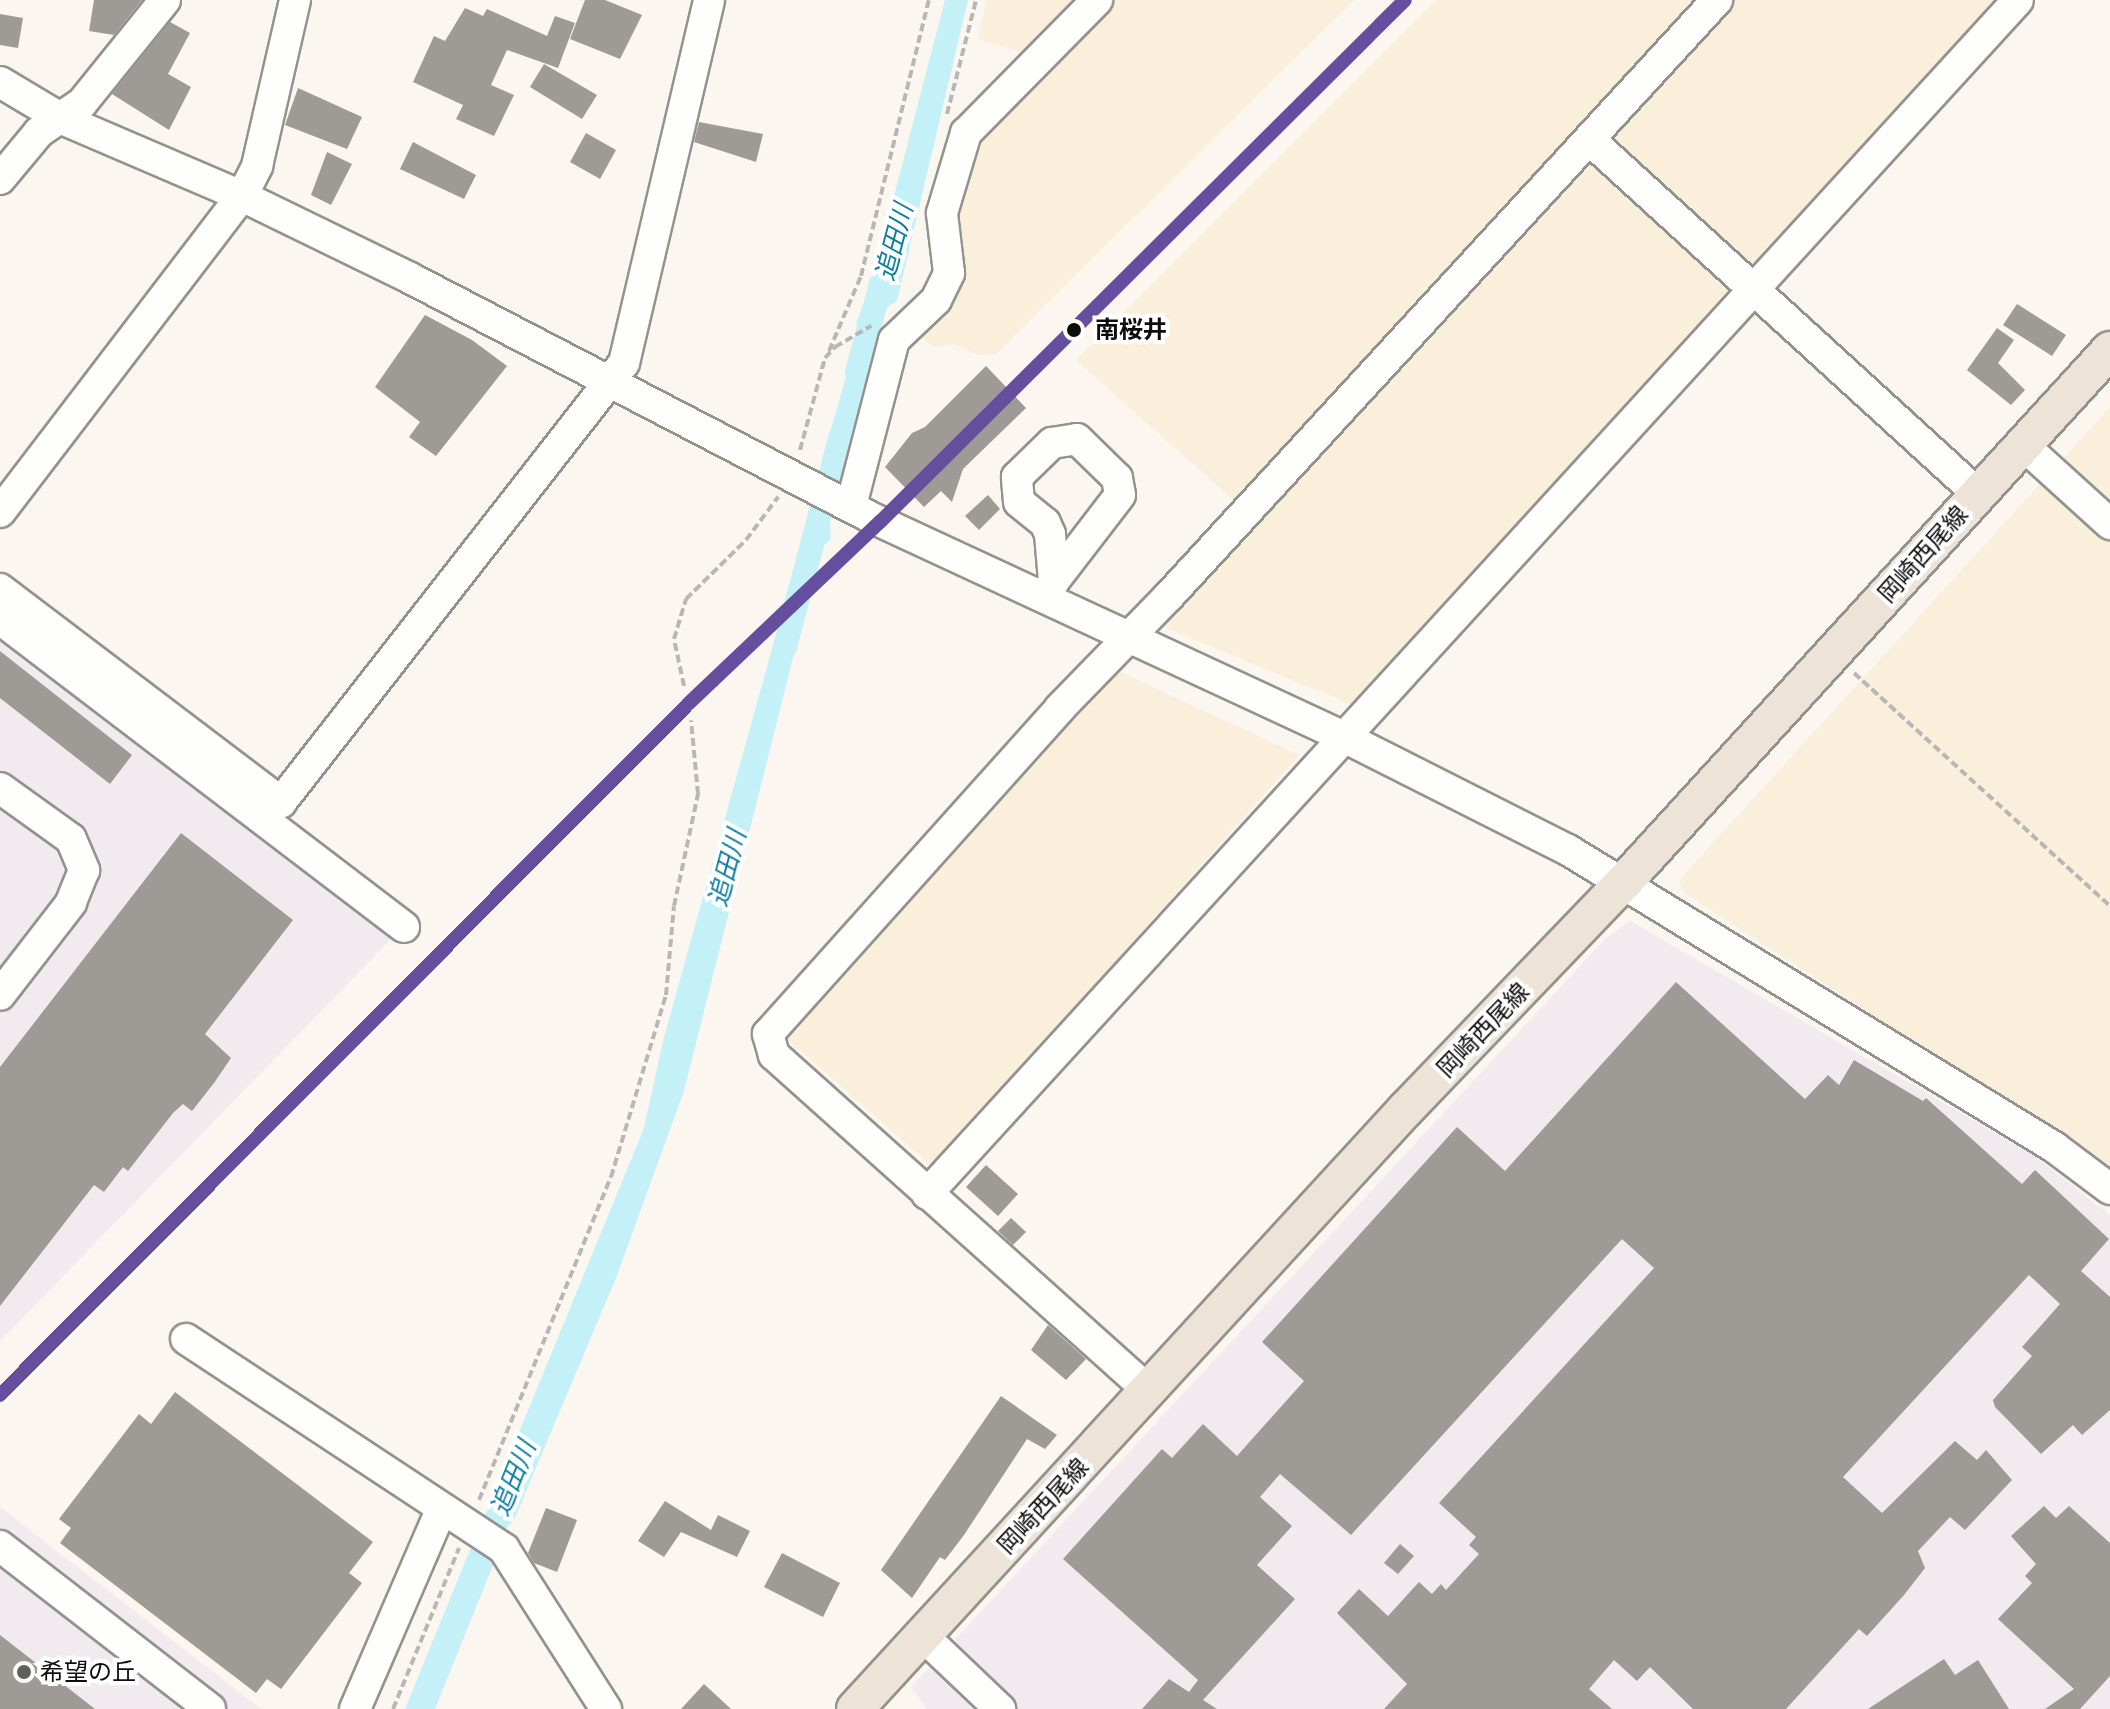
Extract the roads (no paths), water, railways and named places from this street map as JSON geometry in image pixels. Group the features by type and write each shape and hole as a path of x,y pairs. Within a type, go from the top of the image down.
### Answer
{"main road":[{"name":"岡崎西尾線","path":"855,1709 1406,1109 1623,883 2110,350"}],"street":[{"path":"0,179 39,132 82,103 165,0"},
{"path":"0,512 242,196 257,166 295,0"},
{"path":"0,589 281,802 624,363 709,0"},
{"path":"846,504 894,340 936,300 949,273 942,213 966,133 1097,0"},
{"path":"1149,1391 774,1055 768,1034 1128,635 1717,0"},
{"path":"927,1194 2018,0"},
{"path":"0,82 62,119 242,196 611,381 846,504 1049,589 1128,635 1344,737 1568,850 2054,1147 2110,1189"},
{"path":"1590,140 1978,494"},
{"path":"2023,445 2110,524"},
{"path":"0,619 404,927"},
{"path":"0,788 71,839 84,870 71,903 0,995"},
{"path":"186,1339 467,1528 504,1549 606,1709"},
{"path":"355,1709 441,1510"},
{"path":"0,1546 210,1709"},
{"path":"922,1635 1000,1709"}],"water":[{"path":"945,0 968,0 897,301 855,326 870,288"},
{"path":"881,334 844,472 822,460 854,349"},
{"path":"811,517 830,522 831,539 800,568"},
{"path":"807,602 684,1091 616,1278 514,1520 498,1537 481,1525 644,1128 663,1041 777,631"},
{"path":"474,1540 497,1555 435,1709 405,1709"}],"waterway":[{"name":"追田川","path":"857,372 881,284"},
{"name":"追田川","path":"785,647 841,435"}],"place":[{"name":"南桜井","path":"1074,330"},
{"name":"希望の丘","path":"24,1672"}]}
